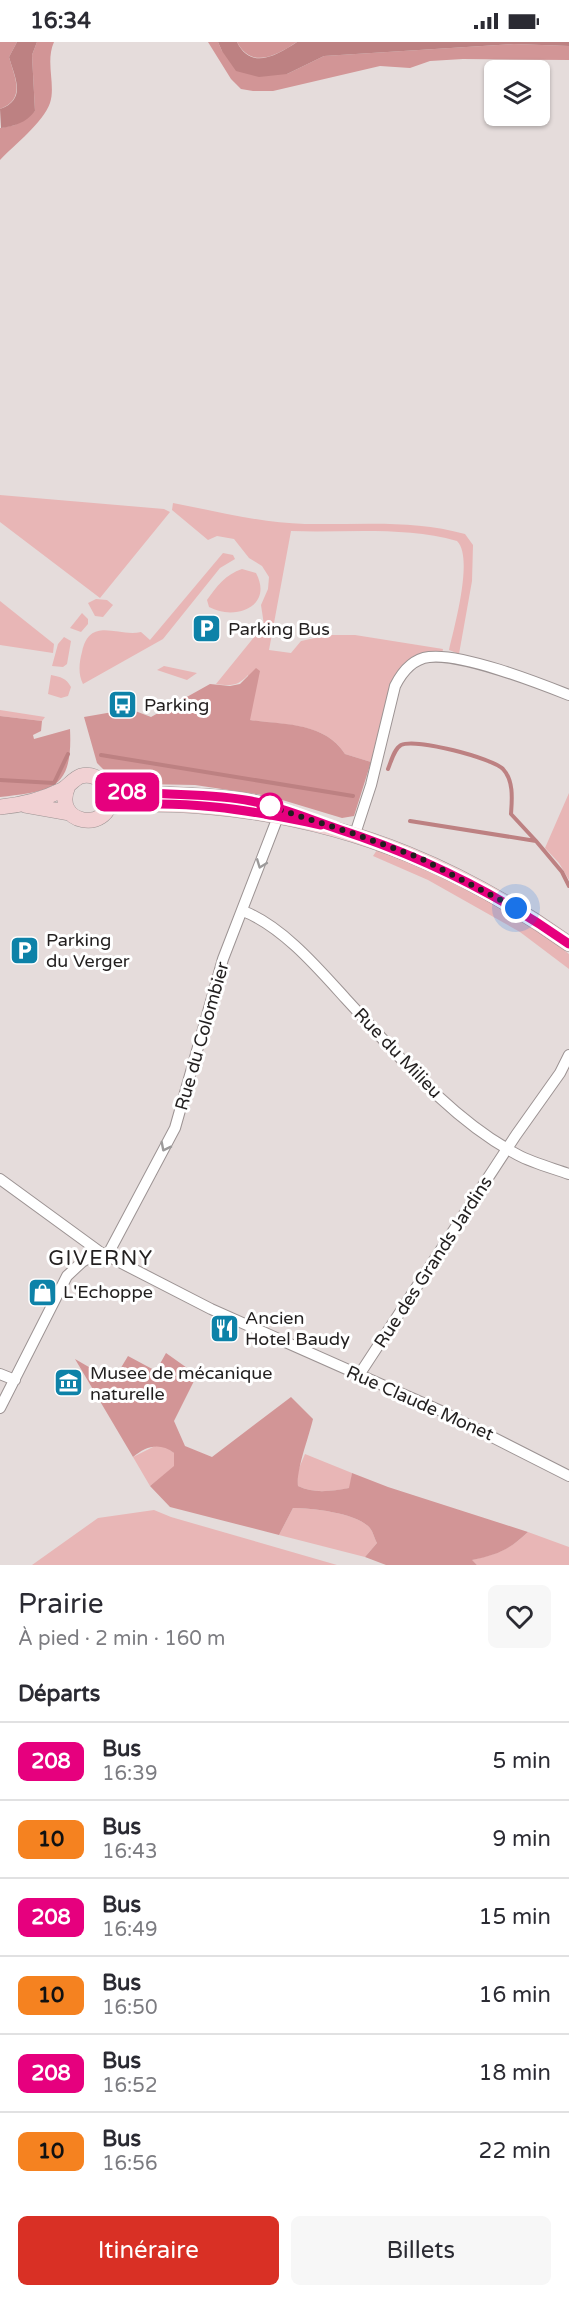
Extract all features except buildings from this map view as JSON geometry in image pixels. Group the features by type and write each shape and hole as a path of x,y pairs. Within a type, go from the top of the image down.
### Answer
{"main road":[{"path":"0,807 25,805 70,813 83,821 91,821 98,818 108,807 110,797 102,781 88,776 74,780 68,786 25,805"},
{"path":"68,786 64,800 70,813"},
{"path":"107,787 138,793 234,798 355,834 420,858 463,879 520,911 569,944"},
{"path":"108,807 141,804 182,805 280,813"}],"street":[{"path":"355,834 371,785 395,686 403,671 416,661 428,657 453,657 536,682 569,695"},
{"name":"Rue du Colombier","path":"104,1254 175,1128 223,959 280,813"},
{"name":"Rue du Milieu","path":"243,911 261,920 304,955 427,1085 463,1118 507,1149 531,1161 569,1174"},
{"name":"Rue des Grands Jardins","path":"359,1375 560,1072 569,1055"},
{"name":"Rue Claude Monet","path":"0,1179 104,1254 211,1309 441,1411 569,1476"},
{"path":"0,1408 67,1276 82,1262 104,1254"},
{"path":"0,1374 15,1380"}],"shaded area":[{"path":"0,42 17,42 9,57 16,93 8,105 0,109"},
{"path":"17,42 37,42 32,55 35,111 20,123 1,128 0,109 9,105 16,93 16,79 9,57"},
{"path":"37,42 54,42 50,57 52,96 50,103 35,126 0,160 0,128 15,125 35,111 32,55"},
{"path":"208,42 218,42 222,51 287,74 324,56 514,44 569,46 569,60 430,61 410,68 380,66 273,91 253,91 241,89 231,79"},
{"path":"218,42 237,42 249,56 257,58 265,58 281,52 297,42 569,42 569,46 514,44 324,56 287,74 259,77 236,71"},
{"path":"237,42 297,42 273,55 257,58 243,51"},
{"path":"0,495 164,509 170,512 100,598 0,522"},
{"path":"173,503 272,521 305,524 426,526 465,534 473,545 472,581 459,654 449,650 463,577 462,549 457,541 416,533 291,531 269,650 291,653 301,641 329,635 355,635 443,649 442,654 418,655 393,680 371,762 345,754 337,744 315,730 249,720 248,675 234,684 216,684 264,625 261,605 268,589 269,577 262,566 249,558 234,539 217,536 208,540 172,510"},
{"path":"223,553 233,555 235,559 220,568 163,639 83,684 80,660 86,641 92,634 106,630 141,632 150,640"},
{"path":"242,569 256,573 260,595 256,602 240,611 219,611 209,607 207,600 218,586 231,574"},
{"path":"96,599 107,600 113,605 103,617 95,616 88,603"},
{"path":"0,601 54,644 53,653 0,645"},
{"path":"82,613 88,619 88,624 81,632 70,628"},
{"path":"64,637 71,641 67,664 63,667 52,666 58,644"},
{"path":"164,666 197,673 187,680 157,670"},
{"path":"256,668 260,671 250,720 315,730 336,744 345,754 371,762 354,816 342,818 269,796 195,785 145,784 124,780 106,772 97,763 84,717 130,709 151,717 210,684 230,686 240,684"},
{"path":"51,675 63,678 69,684 71,687 68,696 61,698 48,694"},
{"path":"0,710 45,717 42,721 0,716"},
{"path":"0,716 42,721 41,731 33,735 34,739 70,729 68,764 56,783 34,792 0,797"},
{"path":"569,793 569,880 559,863 545,848"},
{"path":"379,847 477,894 525,922 569,954 569,969 520,932 428,880 373,856"},
{"path":"166,1353 197,1375 174,1421 185,1446 212,1457 291,1397 313,1419 301,1463 298,1486 317,1491 349,1488 352,1473 388,1487 528,1532 502,1551 472,1560 477,1565 386,1565 365,1557 377,1543 370,1528 362,1521 343,1515 321,1510 293,1508 279,1535 170,1507 150,1486 174,1466 174,1453 164,1447 153,1447 133,1457 75,1359 113,1381 128,1356 156,1371"},
{"path":"155,1446 165,1446 174,1453 175,1466 150,1486 133,1457"},
{"path":"305,1454 352,1473 350,1488 317,1491 298,1486 297,1473"},
{"path":"293,1508 321,1510 362,1521 370,1528 377,1543 365,1557 279,1535"},
{"path":"154,1510 171,1517 337,1565 32,1565 98,1518"},
{"path":"528,1532 569,1547 569,1565 477,1565 471,1560 502,1551"}],"waterway":[{"path":"388,769 399,747 409,744 454,750 496,765 503,769 509,779 511,814 536,841"},
{"path":"0,780 54,783 68,754"},
{"path":"101,755 353,796"},
{"path":"410,821 536,841 562,872 569,886"}],"bus line":[{"name":"208","path":"321,825 248,811 219,808 141,804 108,807 110,797 107,787 138,793 198,795 251,801 376,841 420,858 463,879 530,917 569,944"}],"place":[{"name":"Parking Bus","path":"207,629"},
{"name":"Parking","path":"123,705"},
{"name":"Parking du Verger","path":"25,950"},
{"name":"L'Echoppe","path":"42,1292"},
{"name":"Ancien Hotel Baudy","path":"224,1328"},
{"name":"Musee de mécanique naturelle","path":"69,1383"}],"district":[{"name":"GIVERNY","path":"101,1258"}],"route":[{"path":"270,806 265,805 420,858 516,908"}]}
